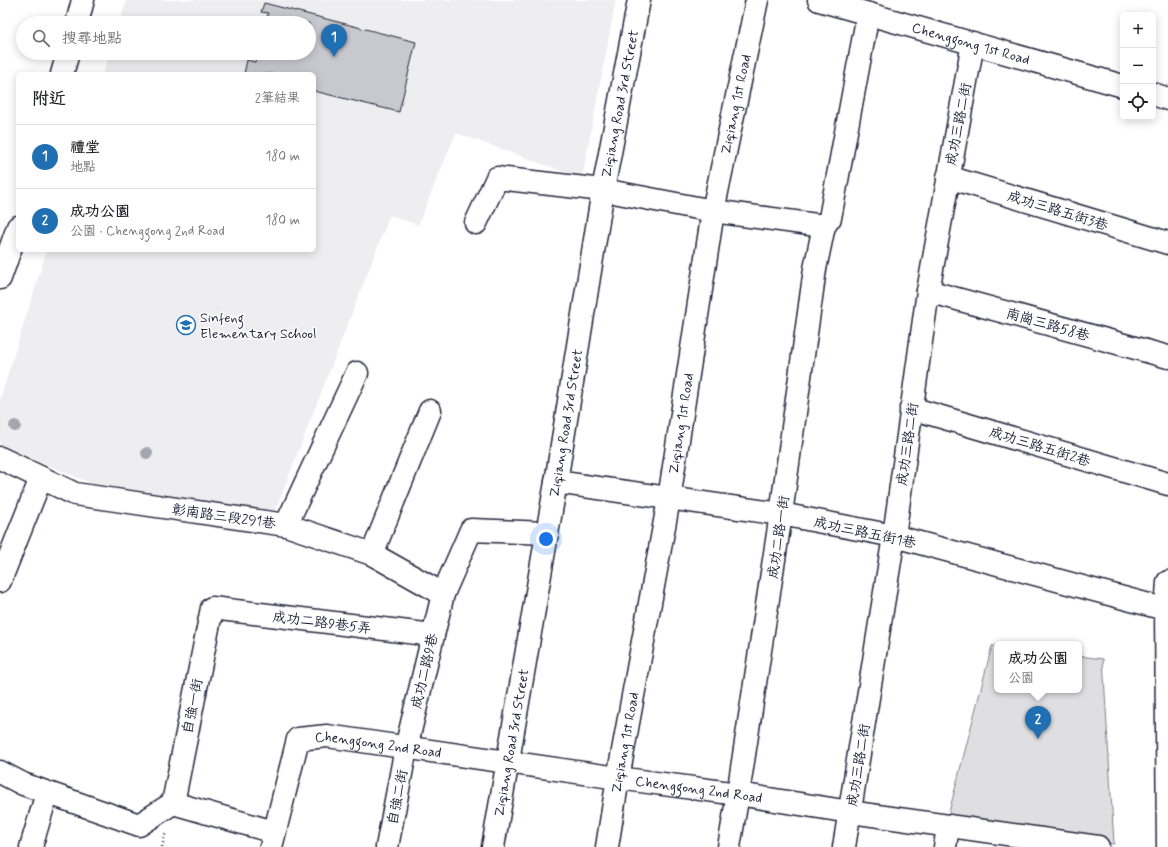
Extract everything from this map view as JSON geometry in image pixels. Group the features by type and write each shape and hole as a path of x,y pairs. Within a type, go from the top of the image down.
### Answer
{"street":[{"path":"79,16 83,0"},
{"name":"Ziqiang Road 3rd Street","path":"493,847 556,482 603,190 639,0"},
{"name":"Ziqiang 1st Road","path":"607,847 618,778 669,499 714,211 756,0"},
{"name":"Chenggong 1st Road","path":"819,0 973,42 1120,85"},
{"name":"成功二路一街","path":"729,847 781,514 815,269 824,226 830,218 868,14"},
{"name":"成功三路二街","path":"844,847 894,536 928,291 973,42"},
{"path":"63,72 66,60"},
{"path":"1156,95 1168,99"},
{"name":"成功三路五街3巷","path":"948,176 1168,243"},
{"path":"476,223 497,178 603,190 714,211 824,226"},
{"path":"0,278 16,233"},
{"name":"南崗三路58巷","path":"928,291 1168,357"},
{"path":"286,525 357,373"},
{"name":"成功三路五街2巷","path":"911,408 1168,484"},
{"path":"372,554 430,411"},
{"name":"彰南路三段291巷","path":"0,458 75,494 286,525 372,554 442,594"},
{"path":"0,581 41,478"},
{"name":"成功三路五街1巷","path":"556,482 781,514 894,536 1167,610"},
{"name":"成功二路9巷","path":"406,748 442,594 471,530 547,533"},
{"path":"1168,582 1168,847"},
{"name":"成功二路9巷5弄","path":"212,608 433,635"},
{"name":"自強一街","path":"173,803 212,608"},
{"name":"Chenggong 2nd Road","path":"273,840 298,739 327,736 738,794 1056,844 1098,847"},
{"name":"自強二街","path":"387,847 406,748"},
{"path":"0,772 23,784 139,825 173,803 273,840"},
{"path":"32,847 47,793"},
{"path":"945,847 948,826"}],"shaded area":[{"name":"Sinfeng Elementary School","path":"127,0 616,0 582,178 456,133 418,225 390,215 274,514 119,495 0,445 0,399 46,252 316,252 316,72 104,72 108,60 316,60 316,16 121,16"},
{"path":"992,646 994,646 994,693 1082,693 1082,656 1103,659 1114,844 947,820"}],"building":[{"path":"264,3 315,16 268,16 268,13 261,12"},
{"path":"316,16 416,42 399,112 316,91 316,72 244,72 247,60 255,62 256,60 316,60"}],"place":[{"name":"禮堂","path":"334,57"},
{"name":"Sinfeng Elementary School","path":"186,325"},
{"name":"成功公園","path":"1038,739"}]}
